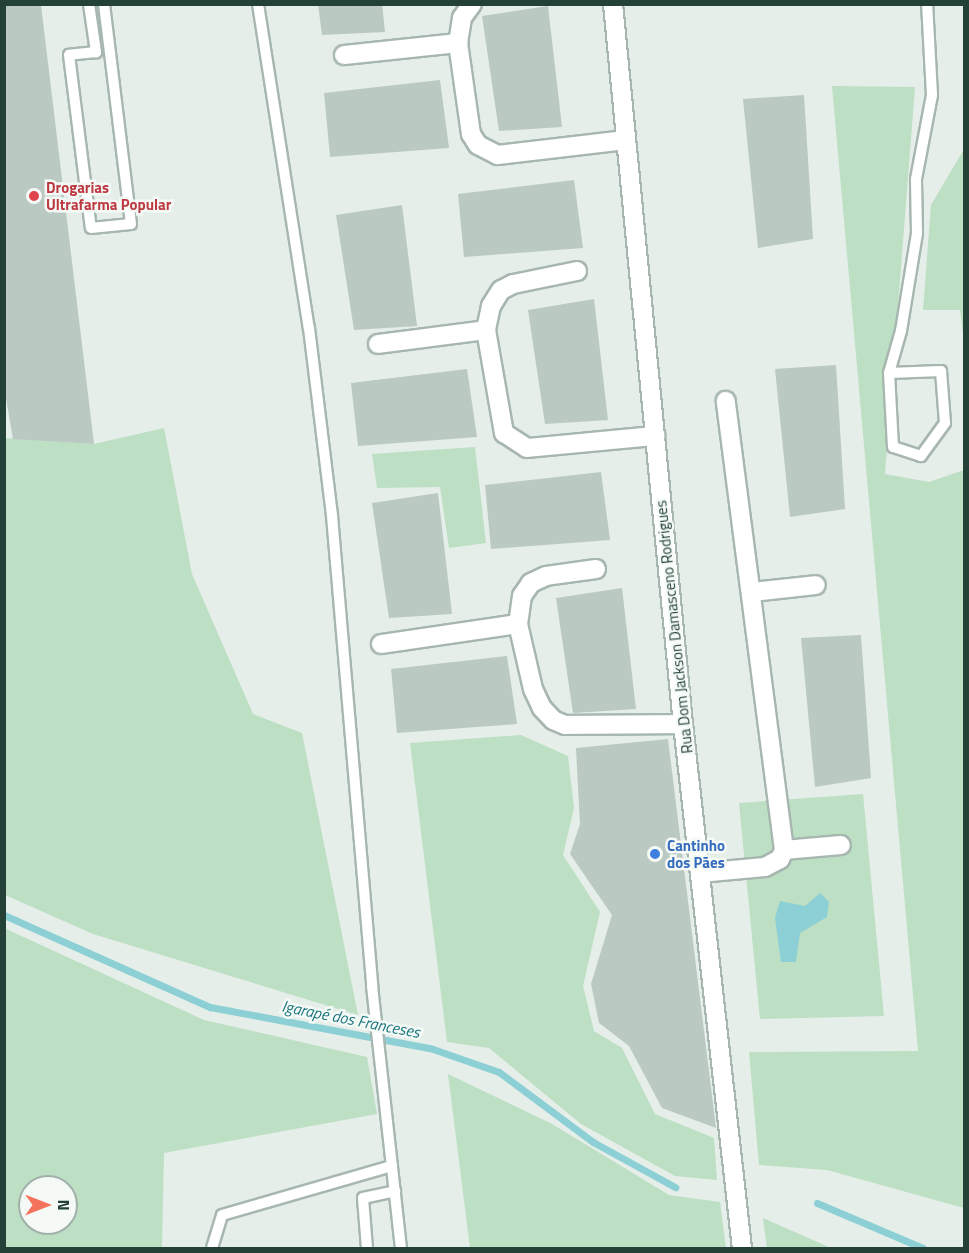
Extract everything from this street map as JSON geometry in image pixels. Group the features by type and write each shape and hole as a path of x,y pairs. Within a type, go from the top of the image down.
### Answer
{"street":[{"path":"472,4 462,18 458,43 471,134 488,152 625,140"},
{"name":"Rua Dom Jackson Damasceno Rodrigues","path":"613,4 683,724 741,1248"},
{"path":"344,55 458,43"},
{"path":"577,271 501,290 491,306 486,330 504,432 515,444 527,448 575,446 655,436"},
{"path":"378,344 486,330"},
{"path":"700,873 765,867 780,859 784,850 726,401"},
{"path":"596,569 546,576 531,583 522,596 518,624 533,689 553,720 624,727 683,724"},
{"path":"752,592 816,585"},
{"path":"381,644 518,624"},
{"path":"784,850 841,845"}],"lane":[{"path":"89,4 96,52 69,55 91,228 131,224 104,4"},
{"path":"258,4 309,328 330,504 372,986 401,1248"},
{"path":"889,373 941,371 945,423 921,456 893,447 889,373 901,331 917,233 916,179 932,95 927,4"},
{"path":"212,1248 222,1215 392,1166"},
{"path":"367,1248 363,1198 395,1191"}],"green space":[{"path":"832,86 915,87 885,474 929,482 964,470 964,1208 827,1170 759,1165 749,1052 918,1051"},
{"path":"964,149 964,343 960,310 923,310 931,205"},
{"path":"164,428 192,574 253,714 302,733 358,1015 93,934 5,895 5,438 94,444"},
{"path":"475,447 486,543 449,548 440,487 377,488 372,454"},
{"path":"521,735 568,756 574,808 563,855 600,912 583,986 594,1031 622,1048 655,1114 714,1138 717,1180 675,1176 581,1124 489,1048 447,1042 410,743"},
{"path":"863,794 884,1016 760,1019 739,803"},
{"path":"4,928 204,1020 367,1057 377,1114 164,1153 162,1248 5,1248"},
{"path":"448,1074 552,1124 669,1195 720,1202 726,1248 470,1248"},
{"path":"763,1218 831,1248 767,1248"}],"water":[{"path":"820,893 829,902 827,917 800,933 796,962 781,962 775,918 780,901 805,906"}],"building":[{"path":"318,4 382,4 385,32 322,35"},
{"name":"Drogarias Ultrafarma Popular","path":"4,5 41,5 94,444 13,439 4,387"},
{"path":"548,6 562,127 499,131 482,16"},
{"path":"440,80 449,148 330,157 324,93"},
{"path":"804,95 813,239 758,248 743,99"},
{"path":"574,180 583,248 464,257 458,194"},
{"path":"402,205 417,326 354,330 336,215"},
{"path":"594,299 608,420 545,424 528,310"},
{"path":"836,365 845,509 790,517 775,369"},
{"path":"467,369 477,437 358,446 351,383"},
{"path":"601,472 610,540 491,549 485,485"},
{"path":"438,493 452,614 389,618 372,503"},
{"path":"622,588 636,709 573,713 556,598"},
{"path":"861,635 871,778 815,787 801,638"},
{"path":"507,656 517,724 397,733 391,669"},
{"path":"668,739 716,1128 662,1108 629,1046 599,1023 591,984 612,915 570,854 580,824 576,748"}],"waterway":[{"name":"Igarapé dos Franceses","path":"4,915 210,1007 430,1048 499,1072 593,1142 675,1187"},
{"name":"Igarapé dos Franceses","path":"817,1203 923,1248"}],"place":[{"name":"Drogarias Ultrafarma Popular","path":"34,196"},
{"name":"Cantinho dos Pães","path":"655,854"}]}
